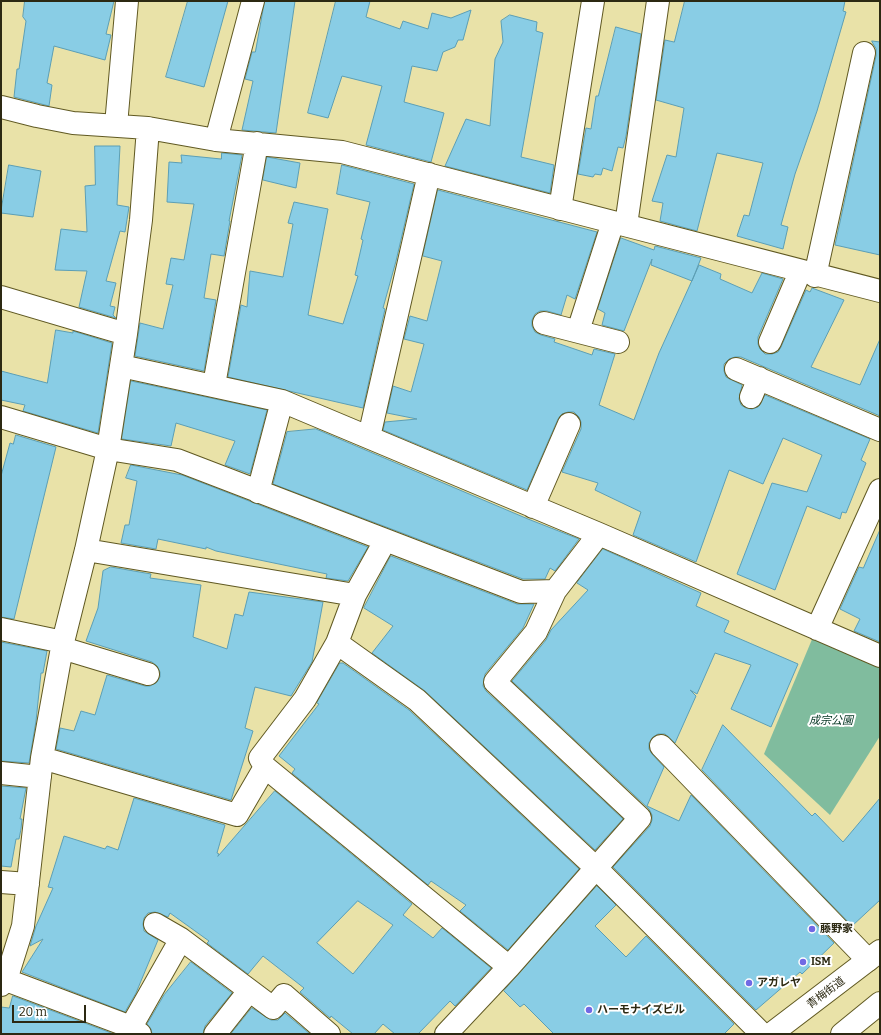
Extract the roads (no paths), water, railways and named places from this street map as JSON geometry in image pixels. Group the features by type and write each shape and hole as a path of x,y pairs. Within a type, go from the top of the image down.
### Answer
{"street":[{"path":"116,125 127,1"},
{"path":"216,140 252,1"},
{"path":"560,209 593,1"},
{"path":"578,331 620,224 658,1"},
{"path":"770,342 808,274 864,53"},
{"path":"1,107 73,123 148,128 216,140 342,152 880,292"},
{"path":"148,128 141,220 126,334 108,449 63,645 41,768 23,926 3,981 136,1031 181,939"},
{"path":"214,385 257,143"},
{"path":"369,437 430,174"},
{"path":"1,297 126,334"},
{"path":"544,323 618,342"},
{"path":"121,366 282,401 599,534 880,656"},
{"path":"736,369 755,388 880,430"},
{"path":"258,492 282,401"},
{"path":"1,417 108,449 177,460 384,541 522,592 555,591"},
{"path":"533,507 569,424"},
{"path":"817,629 880,490"},
{"path":"446,1034 509,967 640,818 495,682 536,632 555,591 599,534"},
{"path":"384,541 355,595 337,643 305,699 260,758 265,767 509,967"},
{"path":"86,550 355,595"},
{"path":"1,629 63,645 148,674"},
{"path":"337,643 417,700 596,868 762,1034"},
{"path":"661,746 874,956"},
{"path":"1,773 41,768 237,815 265,767"},
{"path":"1,882 28,884"},
{"path":"155,924 181,939 273,1008 284,995 329,1034"},
{"name":"青梅街道","path":"772,1034 874,956"},
{"path":"215,1034 249,991"},
{"path":"842,1034 880,1002"}],"place":[{"name":"藤野家","path":"812,929"},
{"name":"ISM","path":"803,962"},
{"name":"アガレヤ","path":"749,983"},
{"name":"ハーモナイズビル","path":"589,1010"}],"park label":[{"name":"成宗公園","path":"831,721"}]}
